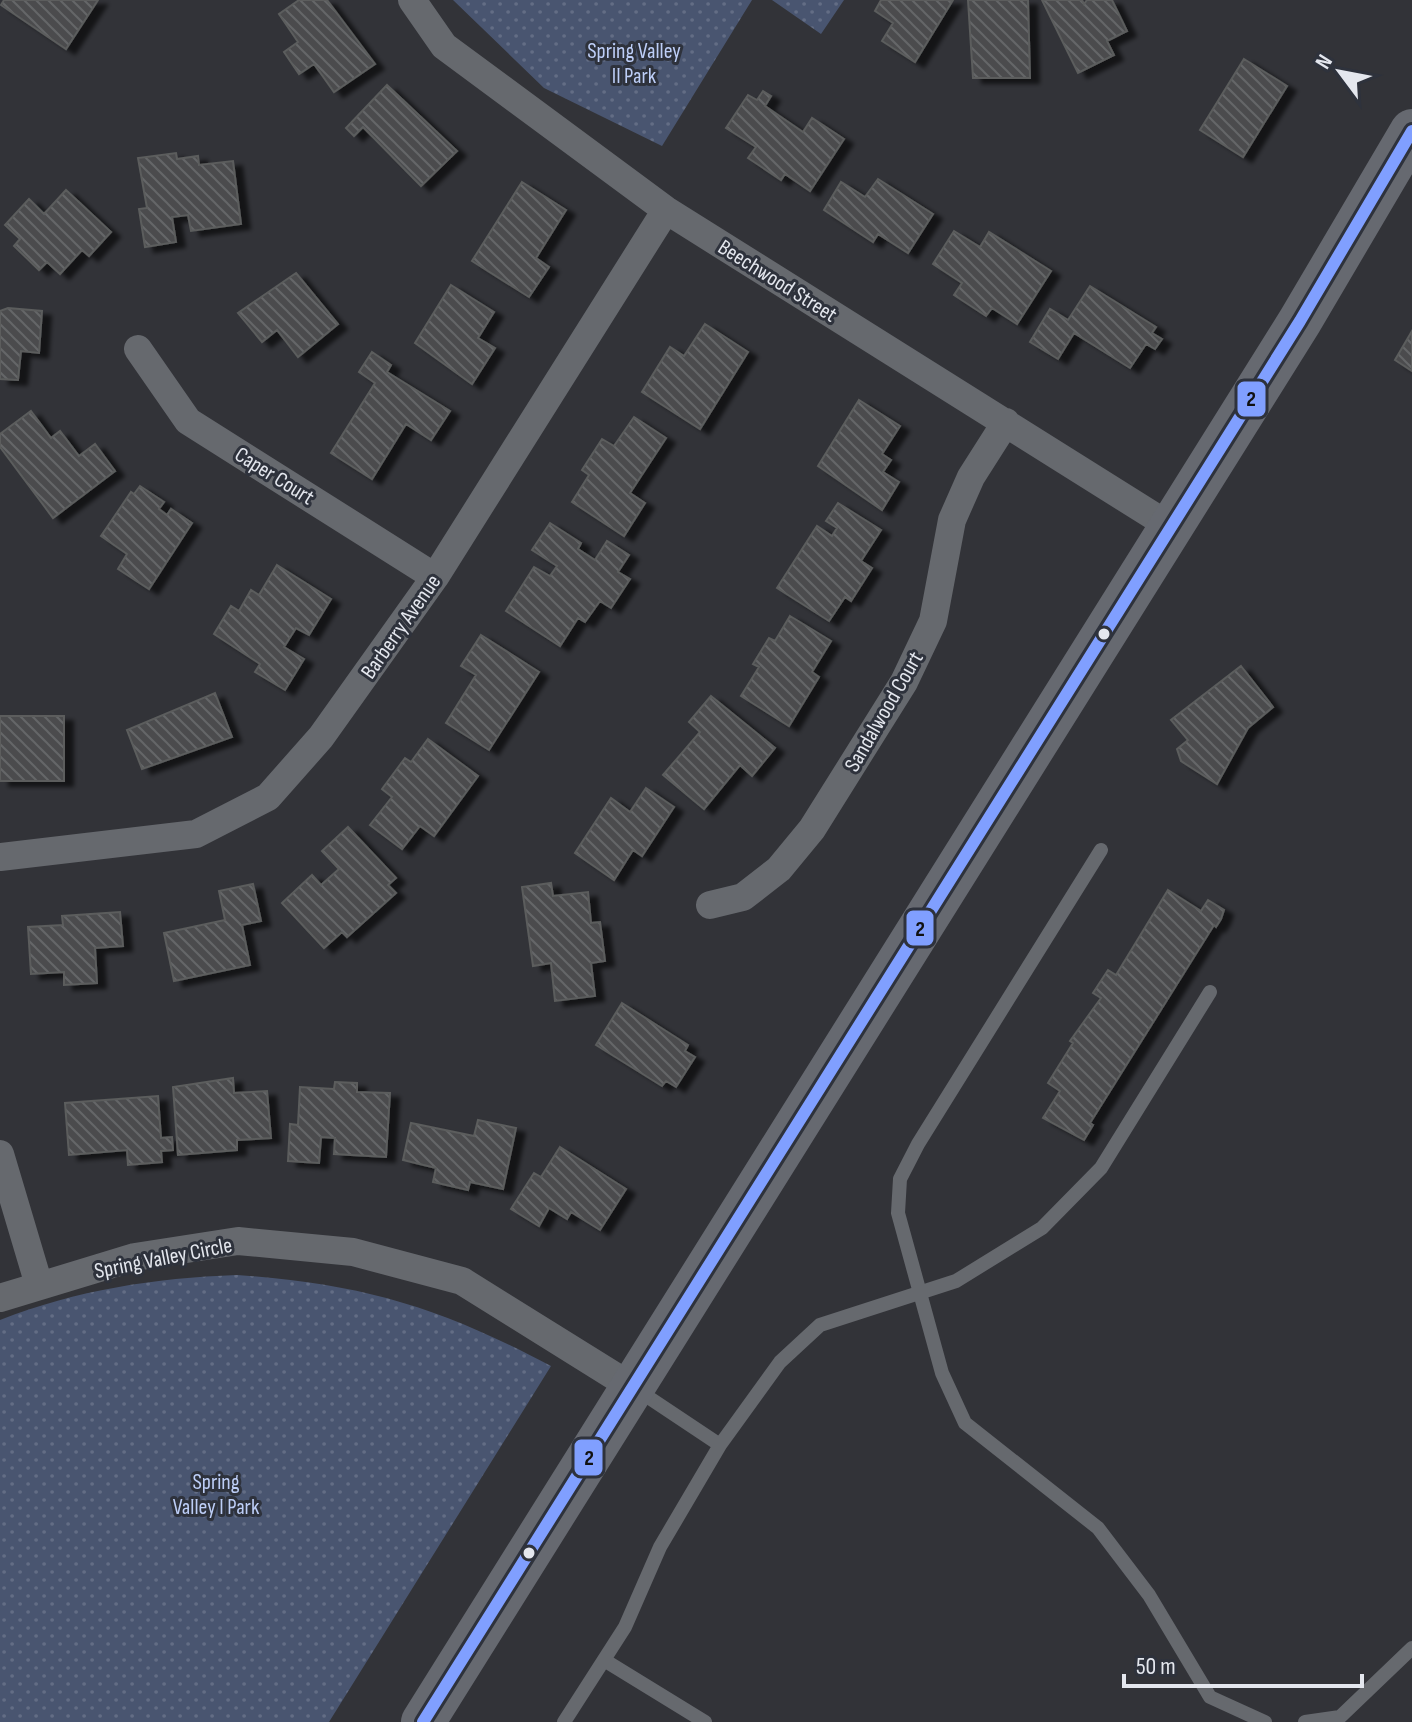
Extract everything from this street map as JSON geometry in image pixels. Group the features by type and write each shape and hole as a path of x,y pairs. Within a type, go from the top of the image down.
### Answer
{"main road":[{"path":"423,1722 1300,321 1412,131"}],"street":[{"name":"Beechwood Street","path":"412,0 444,46 666,210 1171,527"},
{"name":"Barberry Avenue","path":"0,857 196,834 268,797 321,737 435,577 666,210"},
{"name":"Caper Court","path":"138,349 188,421 435,577"},
{"name":"Sandalwood Court","path":"710,905 743,897 779,869 812,829 904,682 933,621 952,520 971,477 1006,422"},
{"path":"0,1154 39,1285"},
{"name":"Spring Valley Circle","path":"0,1298 135,1257 238,1241 353,1252 462,1281 632,1387"}],"lane":[{"path":"1101,850 918,1144 900,1179 898,1213 942,1373 965,1423 1098,1528 1149,1595 1210,1697 1265,1722"},
{"path":"564,1722 625,1627 660,1547 720,1445 780,1362 820,1325 956,1281 1042,1228 1101,1168 1210,992"},
{"path":"632,1387 680,1415 720,1445"},
{"path":"1305,1722 1340,1717 1412,1648"},
{"path":"604,1660 705,1722"}],"green space":[{"name":"Spring Valley II Park","path":"453,0 752,0 662,146 544,88"},
{"path":"772,0 844,0 821,34"},
{"name":"Spring Valley I Park","path":"237,1275 323,1285 399,1302 472,1328 551,1366 329,1722 0,1722 0,1320 58,1301 116,1287"}],"building":[{"path":"4,0 98,0 66,49 1,5"},
{"path":"299,0 327,0 375,64 334,92 314,64 299,74 284,52 298,42 279,14"},
{"path":"881,0 953,0 915,62 882,41 893,23 875,11"},
{"path":"968,0 1028,0 1030,78 973,78"},
{"path":"1042,0 1082,0 1084,4 1087,0 1112,0 1127,31 1107,41 1114,55 1078,73"},
{"path":"1244,59 1287,86 1243,157 1200,130"},
{"path":"387,85 457,151 421,186 363,127 354,136 346,128"},
{"path":"763,91 771,96 765,106 803,132 812,118 844,139 810,191 785,174 781,180 748,158 756,147 726,128 748,95 757,100"},
{"path":"176,153 177,159 198,156 199,165 233,161 241,224 191,231 188,215 172,217 176,242 145,247 139,209 147,208 138,158"},
{"path":"878,179 933,214 908,253 878,234 873,242 824,210 841,182 865,197"},
{"path":"522,182 566,210 536,258 549,267 529,297 472,261"},
{"path":"66,190 111,232 89,256 82,250 60,274 47,262 39,270 14,246 20,239 5,225 29,199 44,214"},
{"path":"954,231 980,247 989,232 1051,271 1017,324 992,308 986,316 954,295 962,283 933,264"},
{"path":"296,273 338,324 298,357 277,330 262,342 238,313"},
{"path":"451,285 494,312 478,338 495,348 472,384 415,343"},
{"path":"1090,286 1156,327 1152,333 1162,339 1155,349 1146,344 1130,368 1074,333 1058,359 1030,342 1050,309 1068,320"},
{"path":"8,308 42,311 39,353 21,351 18,380 0,379 0,311"},
{"path":"705,324 748,352 700,429 642,392 670,347 684,356"},
{"path":"1412,331 1412,371 1395,360"},
{"path":"372,352 391,365 387,372 450,411 431,440 406,424 372,479 331,453 375,383 359,372"},
{"path":"859,400 900,426 882,454 891,460 883,472 899,482 882,510 818,466"},
{"path":"31,411 51,438 60,431 79,456 95,444 115,471 53,518 0,447 0,434"},
{"path":"634,417 666,438 630,493 645,503 624,536 572,502 589,475 582,470 602,439 614,446"},
{"path":"140,486 164,502 159,509 167,515 171,509 192,523 149,589 118,569 127,554 101,536 131,492 134,494"},
{"path":"838,503 881,530 861,561 872,568 851,601 845,597 829,621 777,588 817,526 832,536 837,528 826,521"},
{"path":"550,523 581,543 578,549 595,560 607,541 629,555 618,572 630,579 611,608 600,601 585,622 578,618 560,646 506,611 534,567 550,576 557,566 532,550"},
{"path":"277,565 331,599 309,635 296,628 284,647 304,659 285,690 255,672 260,664 214,634 231,606 239,611 251,590 259,595"},
{"path":"790,616 831,641 812,672 819,677 789,726 741,696 759,667 753,664 769,638 775,641"},
{"path":"481,635 539,672 489,750 446,723 476,675 461,666"},
{"path":"1241,666 1273,707 1248,728 1217,784 1181,761 1177,749 1188,740 1171,720"},
{"path":"215,693 232,737 142,769 127,730"},
{"path":"711,696 775,748 752,776 740,765 704,809 663,775 700,732 689,722"},
{"path":"0,716 64,716 64,781 0,781"},
{"path":"428,739 478,776 434,836 420,826 402,849 370,825 392,797 382,789 405,758 411,762"},
{"path":"646,788 674,807 642,856 633,850 614,880 575,853 611,798 630,812"},
{"path":"348,827 396,878 388,885 396,893 347,937 342,932 324,948 282,903 312,875 321,885 339,869 322,851"},
{"path":"551,883 553,896 588,892 591,923 600,922 605,961 591,963 595,996 555,1001 551,963 533,966 522,887"},
{"path":"253,884 261,921 242,925 250,965 174,981 164,933 225,920 219,891"},
{"path":"1168,890 1201,911 1208,900 1224,910 1221,919 1216,927 1214,925 1090,1123 1093,1125 1084,1140 1043,1118 1060,1091 1048,1083 1073,1043 1070,1041 1101,998 1093,993 1108,970 1116,975"},
{"path":"120,912 123,946 95,948 97,983 64,985 64,972 31,974 28,927 63,925 62,916"},
{"path":"622,1003 688,1045 685,1051 695,1057 676,1087 666,1081 662,1086 596,1045"},
{"path":"233,1078 234,1093 267,1091 271,1138 237,1140 237,1150 178,1155 173,1087"},
{"path":"335,1082 357,1083 357,1092 390,1093 386,1157 334,1154 335,1138 321,1137 319,1163 288,1161 290,1124 298,1125 300,1087 334,1089"},
{"path":"158,1096 161,1138 172,1137 173,1150 161,1151 162,1162 128,1165 127,1150 69,1155 65,1103"},
{"path":"478,1120 516,1128 503,1189 470,1182 468,1190 433,1182 436,1168 403,1160 411,1123 474,1136"},
{"path":"560,1147 626,1189 600,1230 571,1212 567,1219 549,1208 539,1226 511,1209 534,1173 541,1177"}],"transit line":[{"name":"2","path":"423,1722 1300,321 1412,131"}]}
